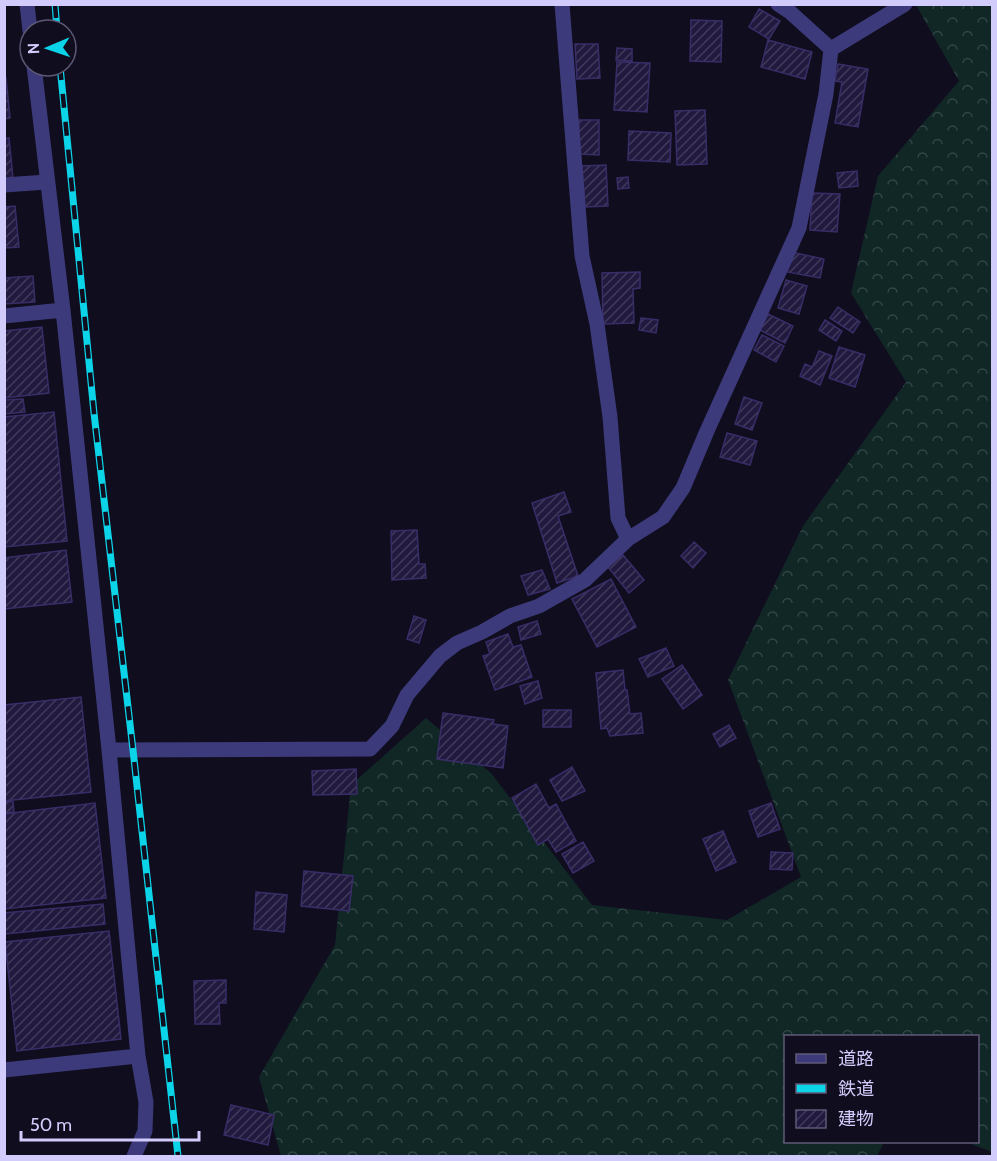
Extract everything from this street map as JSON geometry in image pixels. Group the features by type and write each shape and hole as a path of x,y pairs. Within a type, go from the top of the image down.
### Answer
{"street":[{"path":"562,4 582,256 597,324 609,405 618,518 628,539"},
{"path":"778,4 831,49"},
{"path":"831,49 905,4"},
{"path":"110,750 370,749 392,726 407,695 440,656 457,643 510,616 539,606 585,580 628,539 663,517 683,489 799,228 826,94 831,49"},
{"path":"35,78 63,310 110,750 138,1056 146,1102 145,1131 134,1156"},
{"path":"4,185 47,182"},
{"path":"4,316 63,310"},
{"path":"4,1070 138,1056"}],"green space":[{"path":"916,5 992,5 992,1152 969,1143 979,1143 979,1035 784,1035 784,1143 884,1143 877,1156 281,1156 259,1077 335,945 351,785 426,718 491,773 592,905 727,920 801,877 728,680 803,526 906,382 851,293 878,176 959,81"}],"building":[{"path":"759,9 780,21 769,39 749,27"},
{"path":"691,20 722,21 721,62 690,61"},
{"path":"768,40 812,52 805,79 761,67"},
{"path":"575,44 598,44 600,78 577,79"},
{"path":"617,48 632,49 632,61 616,60"},
{"path":"617,62 650,63 647,112 614,110"},
{"path":"838,64 868,69 858,127 835,123 842,82 835,81"},
{"path":"4,78 6,78 10,118 4,119"},
{"path":"705,110 707,164 677,165 675,111"},
{"path":"579,120 599,120 599,155 578,154"},
{"path":"629,131 671,133 670,162 628,160"},
{"path":"9,138 13,178 4,179 4,139"},
{"path":"606,165 608,206 585,207 582,166"},
{"path":"857,171 858,186 839,188 837,173"},
{"path":"628,177 629,188 618,189 617,178"},
{"path":"812,193 840,194 837,232 810,230"},
{"path":"15,206 19,247 4,248 4,207"},
{"path":"791,252 824,259 820,278 787,272"},
{"path":"640,272 640,288 633,289 634,323 603,324 602,273"},
{"path":"33,276 35,302 4,304 4,278"},
{"path":"786,280 807,286 799,314 778,308"},
{"path":"838,307 860,322 853,333 830,318"},
{"path":"768,314 793,326 785,343 760,330"},
{"path":"641,318 658,320 656,333 639,330"},
{"path":"825,320 842,331 836,341 819,330"},
{"path":"42,327 49,393 4,398 4,331"},
{"path":"762,335 784,346 776,362 754,350"},
{"path":"839,347 865,355 855,387 829,378"},
{"path":"819,351 832,356 820,385 800,376 805,364 812,367"},
{"path":"744,397 762,403 752,430 735,424"},
{"path":"23,399 25,412 4,414 4,400"},
{"path":"54,412 67,541 4,547 4,417"},
{"path":"727,433 757,441 750,465 720,457"},
{"path":"564,492 571,512 558,516 578,576 557,583 532,503"},
{"path":"417,530 419,564 425,564 426,578 392,580 391,531"},
{"path":"694,542 706,553 693,568 681,556"},
{"path":"66,550 72,602 4,609 4,558"},
{"path":"623,555 644,580 629,593 608,567"},
{"path":"542,570 550,589 528,595 521,576"},
{"path":"611,579 636,627 597,647 572,599"},
{"path":"414,616 426,620 419,643 407,639"},
{"path":"537,621 541,634 521,640 518,627"},
{"path":"508,634 513,647 521,645 532,677 495,690 483,656 490,654 486,642"},
{"path":"666,648 674,666 648,677 639,659"},
{"path":"682,665 702,695 683,709 662,679"},
{"path":"623,670 630,714 641,713 643,733 610,736 607,728 601,729 596,673"},
{"path":"538,681 542,698 525,704 520,686"},
{"path":"81,697 91,792 4,801 4,705"},
{"path":"543,710 571,710 571,727 543,727"},
{"path":"443,713 494,720 493,724 508,726 503,768 437,759"},
{"path":"729,725 736,738 720,747 713,734"},
{"path":"572,767 585,791 562,801 550,780"},
{"path":"356,769 357,794 313,795 312,771"},
{"path":"536,784 549,808 556,804 576,841 556,852 548,839 538,845 512,798"},
{"path":"13,801 14,812 4,813 4,802"},
{"path":"95,803 106,898 4,909 4,814"},
{"path":"771,803 780,829 758,837 749,811"},
{"path":"723,831 736,862 716,871 703,839"},
{"path":"583,842 594,861 573,873 562,854"},
{"path":"771,852 793,853 792,870 770,869"},
{"path":"304,871 353,876 349,911 301,906"},
{"path":"256,892 287,895 284,932 254,929"},
{"path":"103,904 105,924 5,934 4,913"},
{"path":"109,931 121,1039 17,1051 5,942"},
{"path":"226,980 226,1003 219,1003 220,1024 195,1024 194,981"},
{"path":"231,1105 274,1115 268,1145 224,1135"}],"railway":[{"path":"55,4 56,18"},
{"path":"61,78 94,413 178,1156"}]}
